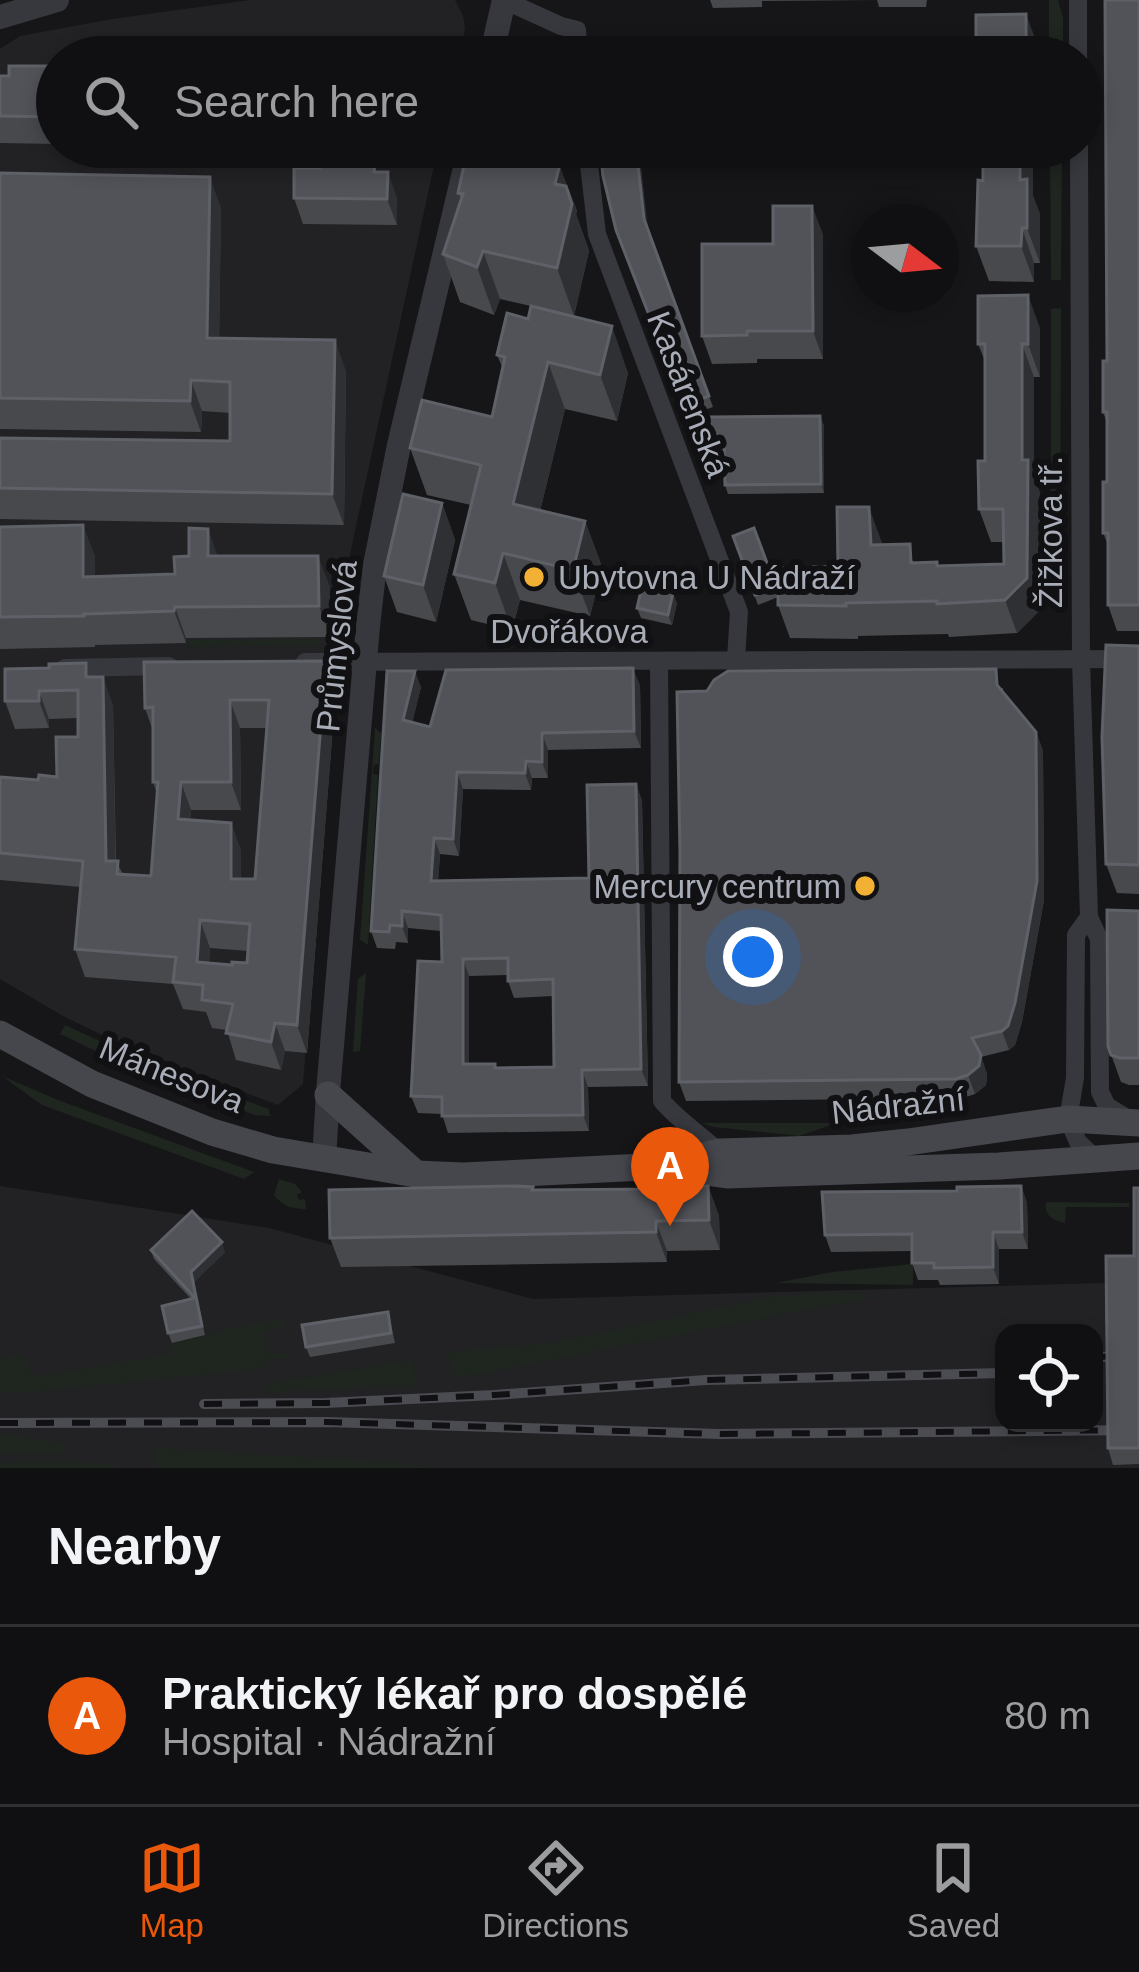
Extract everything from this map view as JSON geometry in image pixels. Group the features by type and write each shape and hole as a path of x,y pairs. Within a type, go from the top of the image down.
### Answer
{"main road":[{"name":"Mánesova","path":"0,1034 92,1084 212,1132 324,1160"},
{"path":"328,1095 416,1174"},
{"name":"Nádražní","path":"664,1166 719,1152 851,1148 1068,1120 1136,1123"},
{"name":"Nádražní","path":"324,1160 463,1176 664,1166 745,1174 999,1166 1139,1156"}],"street":[{"path":"0,17 57,0"},
{"path":"491,0 492,36"},
{"path":"496,36 504,0 577,30 577,36"},
{"path":"1078,0 1078,36"},
{"name":"Průmyslová","path":"324,1160 375,565 465,168"},
{"name":"Kasárenská","path":"589,168 597,233 739,612 736,659"},
{"name":"Žižkova tř.","path":"1079,168 1081,659 1089,917 1099,939 1100,1092 1107,1106 1136,1123"},
{"name":"Dvořákova","path":"281,663 1139,659"},
{"path":"659,661 662,1101 719,1152"},
{"path":"43,669 194,665"},
{"path":"1089,917 1114,918"},
{"name":"Žižkova tř.","path":"1068,1120 1075,1078 1076,935 1089,917"},
{"path":"1068,1120 1078,1142 1094,1157"}],"shaded area":[{"path":"250,0 455,0 465,28 463,36 36,36 36,168 433,168 347,568 303,1084 278,1105 143,1055 0,979 0,49 20,36"},
{"path":"1049,0 1058,0 1063,36 1049,36"},
{"path":"1050,168 1062,168 1061,280 1051,280"},
{"path":"1061,308 1060,607 1051,607 1051,309"},
{"path":"321,639 320,645 188,647 187,640"},
{"path":"375,728 381,733 379,764 374,765 373,774 378,775 368,945 360,940"},
{"path":"366,973 360,1051 353,1052 358,979"},
{"path":"65,1025 139,1059 123,1064 60,1034"},
{"path":"165,1070 269,1109 270,1116 255,1115 179,1087"},
{"path":"2,1076 254,1172 244,1179 42,1105"},
{"path":"701,1123 837,1123 799,1136"},
{"path":"279,1179 295,1184 306,1209 277,1199"},
{"path":"0,1186 269,1228 533,1299 1139,1282 1139,1468 0,1468"},
{"path":"1046,1202 1129,1203 1129,1207 1066,1207 1065,1223 1050,1217"},
{"path":"913,1264 913,1285 776,1283 832,1272"},
{"path":"845,1292 877,1296 479,1374 452,1377 454,1369 446,1356 458,1350 545,1344 776,1296"},
{"path":"279,1319 284,1327 264,1332 267,1354 289,1353 289,1357 269,1359 265,1366 0,1393 0,1359 17,1355 27,1360 32,1375 52,1375 172,1353 173,1344"},
{"path":"413,1360 416,1385 263,1392 271,1384"},
{"path":"0,1434 63,1443 63,1452 0,1454"},
{"path":"154,1448 398,1463 435,1468 155,1468"},
{"path":"49,1461 119,1468 0,1468 0,1463"}],"building":[{"path":"1105,0 1139,0 1139,605 1108,605 1108,533 1103,533 1103,482 1107,482 1107,412 1103,412 1103,361 1107,361"},
{"path":"1026,14 1026,36 976,36 976,15"},
{"path":"9,66 36,66 36,117 0,116 0,76 9,76"},
{"path":"294,168 388,172 387,199 294,198"},
{"path":"463,168 559,168 555,184 566,186 572,204 557,268 483,251 477,267 443,254 463,194 458,193"},
{"path":"602,168 638,168 644,219 709,396 684,405 616,230"},
{"path":"983,168 1020,168 1020,180 1027,179 1027,228 1022,228 1021,246 976,246 978,180 983,181"},
{"path":"0,173 210,177 207,338 335,340 332,494 0,488 0,438 230,441 230,382 191,380 190,401 0,398"},
{"path":"773,206 812,206 813,331 702,336 702,244 773,244"},
{"path":"1028,295 1028,344 1022,344 1027,578 1005,600 778,605 778,568 838,566 837,507 869,507 871,545 910,544 911,563 1004,564 1003,509 979,509 978,461 985,461 985,344 978,344 978,296"},
{"path":"531,306 612,326 600,375 548,362 513,504 585,521 573,570 503,553 495,583 454,574 481,465 410,448 422,400 492,417 505,357 497,355 507,313 528,319"},
{"path":"820,416 821,484 725,485 724,444 705,444 704,419 709,417"},
{"path":"403,494 442,503 423,585 384,576"},
{"path":"83,525 83,577 175,574 174,557 189,556 189,528 208,529 208,556 318,556 319,606 175,607 174,611 0,617 0,527"},
{"path":"754,528 776,587 755,595 733,536"},
{"path":"642,586 673,593 668,615 637,608"},
{"path":"1106,645 1139,646 1139,865 1106,864 1102,737"},
{"path":"326,661 297,1025 275,1023 271,1042 226,1033 233,1004 202,1000 203,985 173,982 176,957 75,949 83,861 0,853 0,777 57,777 56,737 78,737 78,690 39,691 39,701 5,701 5,669 86,663 86,677 103,677 106,861 118,861 117,874 151,876 158,782 153,782 153,707 145,708 144,662","holes":["230,700 269,700 255,879 231,879 231,823 178,819 181,782 231,782","200,920 250,924 247,963 197,962"]},
{"path":"633,668 634,731 542,733 542,762 526,761 525,773 457,772 453,839 434,838 431,881 589,878 587,785 636,784 641,1069 582,1070 583,1115 442,1116 442,1097 411,1096 418,961 442,962 441,915 402,911 402,926 390,925 389,932 371,931 387,671 415,671 403,720 430,727 446,670","holes":["508,958 508,981 553,979 554,1067 463,1064 463,959"]},
{"name":"Mercury centrum","path":"996,669 997,685 1036,732 1037,881 1008,1026 972,1038 981,1055 979,1066 956,1079 679,1082 677,692 707,691 728,671"},
{"path":"1107,910 1139,911 1139,1058 1111,1055 1108,1046"},
{"path":"515,1186 532,1190 708,1186 709,1220 656,1221 656,1232 330,1238 329,1190"},
{"path":"1021,1186 1022,1232 993,1232 993,1267 934,1268 934,1263 912,1263 912,1234 825,1235 822,1192"},
{"path":"1134,1188 1139,1188 1139,1448 1108,1448 1106,1256 1134,1256"},
{"path":"192,1211 222,1242 191,1272 202,1326 168,1333 162,1306 195,1298 151,1250"},
{"path":"388,1312 391,1333 306,1347 302,1325"}],"railway":[{"path":"1103,1357 1139,1356"},
{"path":"204,1404 494,1395 706,1380 995,1373"},
{"path":"0,1423 327,1422 720,1434 1139,1430"}],"place":[{"name":"Ubytovna U Nádraží","path":"534,577"},
{"name":"Mercury centrum","path":"865,886"},
{"name":"Praktický lékař pro dospělé","path":"670,1226"}]}
